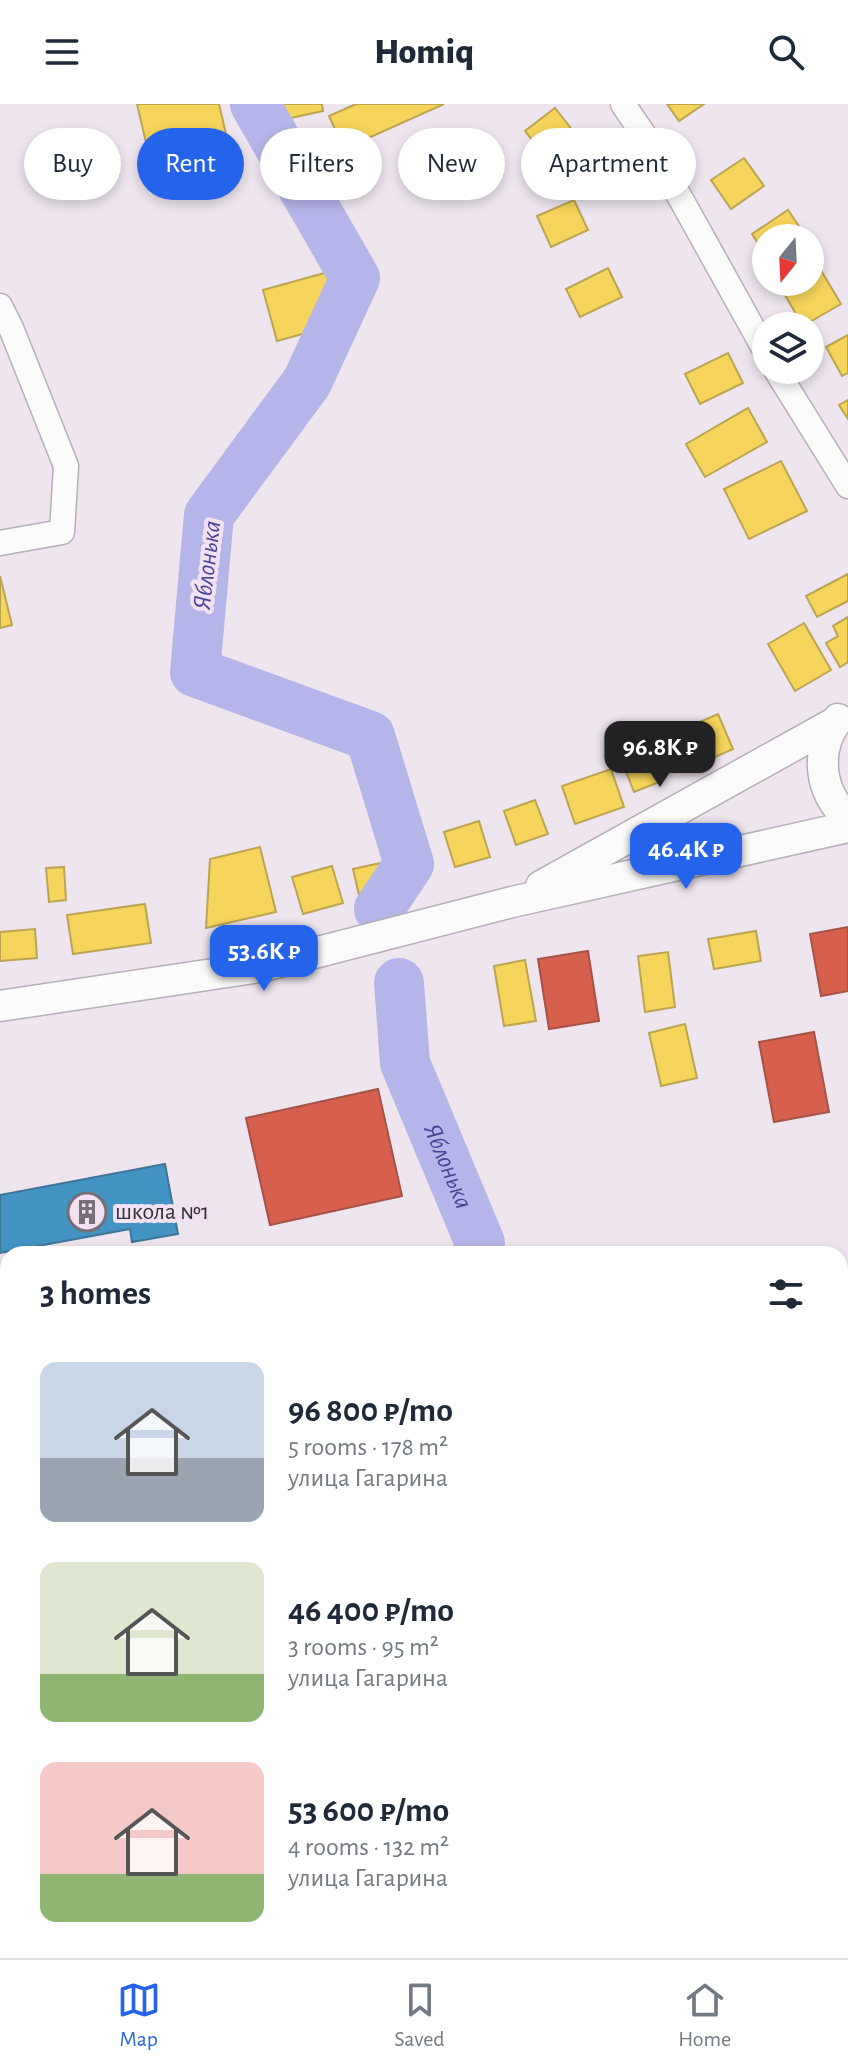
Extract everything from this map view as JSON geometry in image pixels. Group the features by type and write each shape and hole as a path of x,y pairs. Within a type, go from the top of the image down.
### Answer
{"street":[{"path":"623,104 652,147 752,327"},
{"path":"0,306 66,466 62,532 0,543"},
{"path":"785,384 848,486"},
{"path":"841,715 825,740 822,760 824,779 831,798 848,817"},
{"path":"512,902 841,715"},
{"path":"0,1006 260,967 512,902 848,827"}],"building: Homes":[{"path":"137,104 219,104 225,128 143,128"},
{"path":"274,104 322,104 323,111 277,121"},
{"path":"356,104 444,104 382,132 382,128 334,128 329,116"},
{"path":"667,104 704,104 679,121"},
{"path":"555,108 571,128 529,128"},
{"path":"744,158 764,186 731,209 711,180"},
{"path":"574,200 588,230 551,247 537,216"},
{"path":"788,210 798,224 767,224"},
{"path":"608,268 622,297 580,317 566,289"},
{"path":"339,269 353,320 277,341 263,290"},
{"path":"824,275 841,304 824,314 795,312 786,296 824,296"},
{"path":"848,335 848,373 842,376 826,347"},
{"path":"728,353 743,383 700,404 685,374"},
{"path":"848,400 848,419 839,405"},
{"path":"748,408 767,442 705,477 686,444"},
{"path":"781,461 807,511 749,539 724,489"},
{"path":"848,574 848,601 817,617 806,596"},
{"path":"0,576 12,625 0,628"},
{"path":"848,617 848,662 840,667 826,643 838,636 833,626"},
{"path":"804,623 831,670 795,691 768,644"},
{"path":"718,714 733,749 695,766 679,731"},
{"path":"648,745 662,781 634,792 620,756"},
{"path":"611,769 624,807 575,824 562,786"},
{"path":"535,800 548,834 516,845 504,811"},
{"path":"479,821 490,857 455,867 444,832"},
{"path":"260,847 276,912 206,928 210,859"},
{"path":"385,862 391,887 359,895 353,869"},
{"path":"332,866 343,903 303,914 292,877"},
{"path":"64,867 66,900 49,902 46,868"},
{"path":"145,904 151,943 73,954 67,915"},
{"path":"35,929 37,958 0,961 0,932"},
{"path":"756,931 761,961 714,969 708,939"},
{"path":"668,952 675,1007 645,1012 638,956"},
{"path":"525,960 536,1021 504,1026 494,966"},
{"path":"685,1024 697,1078 661,1086 649,1033"}],"building: Shops":[{"path":"848,927 848,991 821,996 810,934"},
{"path":"588,951 599,1021 549,1029 538,959"},
{"path":"814,1032 829,1112 774,1122 759,1042"},
{"path":"378,1089 402,1196 270,1225 246,1118"}],"building: Schools":[{"name":"школа №1","path":"165,1164 178,1234 132,1242 130,1229 38,1246 0,1246 0,1195"}],"waterway":[{"name":"Яблонька","path":"255,104 355,278 307,382 209,515 195,672 370,736 409,864 379,909"},
{"name":"Яблонька","path":"399,983 405,1063 479,1246"}],"place":[{"name":"школа №1","path":"87,1212"}]}
